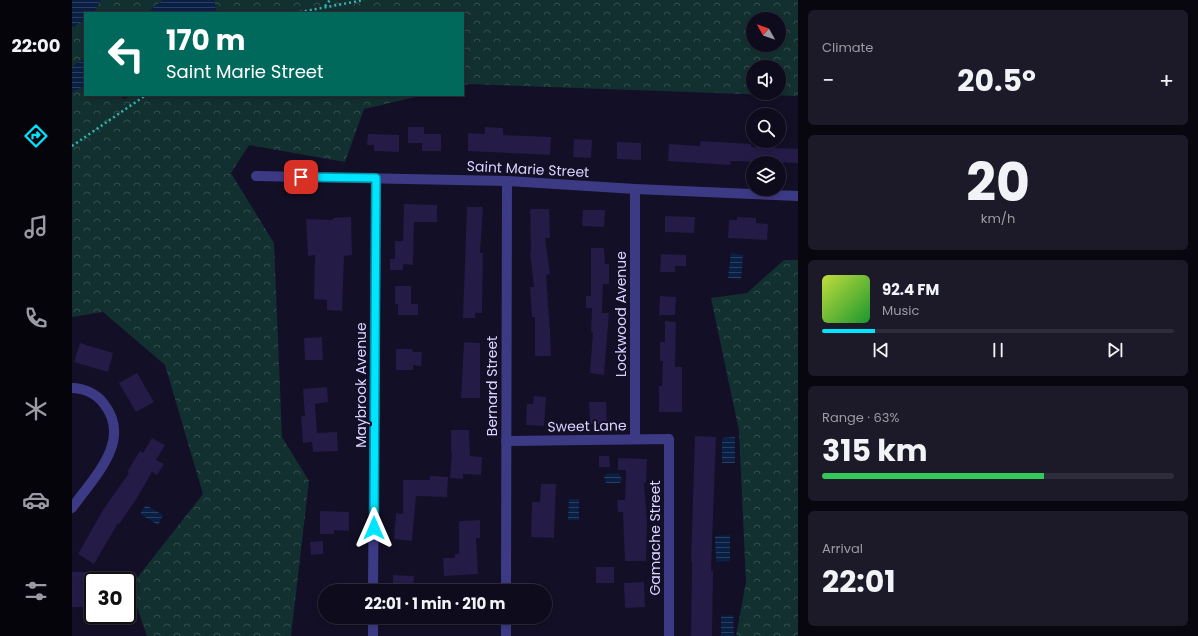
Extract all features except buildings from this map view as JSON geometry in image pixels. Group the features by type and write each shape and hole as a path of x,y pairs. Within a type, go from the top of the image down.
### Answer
{"street":[{"name":"Saint Marie Street","path":"256,176 507,180 635,189 798,196"},
{"name":"Maybrook Avenue","path":"374,584 376,178"},
{"name":"Bernard Street","path":"506,584 507,180"},
{"name":"Lockwood Avenue","path":"635,189 635,439"},
{"path":"72,388 85,390 102,401 113,419 115,429 115,439 108,458 72,508"},
{"name":"Sweet Lane","path":"506,441 669,439"},
{"name":"Gamache Street","path":"669,439 669,636"},
{"path":"373,624 373,636"},
{"path":"506,624 506,636"}],"path":[{"path":"325,6 330,0"},
{"path":"299,12 325,6 364,0"},
{"path":"72,146 145,96"}],"green space":[{"path":"101,0 163,0 148,12 94,12"},
{"path":"798,0 798,96 786,96 786,60 746,60 746,94 464,85 464,12 217,12 214,1"},
{"path":"84,20 84,59 72,67 72,28"},
{"path":"84,86 84,96 122,96 123,99 130,96 420,96 364,109 345,162 249,145 231,173 274,243 282,437 309,481 291,636 147,636 136,604 136,579 203,494 165,365 103,312 72,317 72,92"},
{"path":"784,260 798,260 798,636 736,636 746,582 739,431 711,298 747,293"}],"water":[{"path":"72,0 101,0 94,12 84,12 84,20 72,28"},
{"path":"163,0 215,0 217,12 148,12"},
{"path":"84,59 84,86 72,92 72,67"},
{"path":"731,253 743,255 741,279 728,278"},
{"path":"735,437 735,463 722,463 722,438"},
{"path":"618,473 622,479 620,483 606,483 604,477 606,474"},
{"path":"569,499 579,499 579,520 568,520"},
{"path":"146,505 163,515 158,525 140,514"},
{"path":"730,535 730,561 716,562 715,536"},
{"path":"733,615 734,636 721,636 721,616"}],"route":[{"path":"301,177 376,178 374,528"}]}
